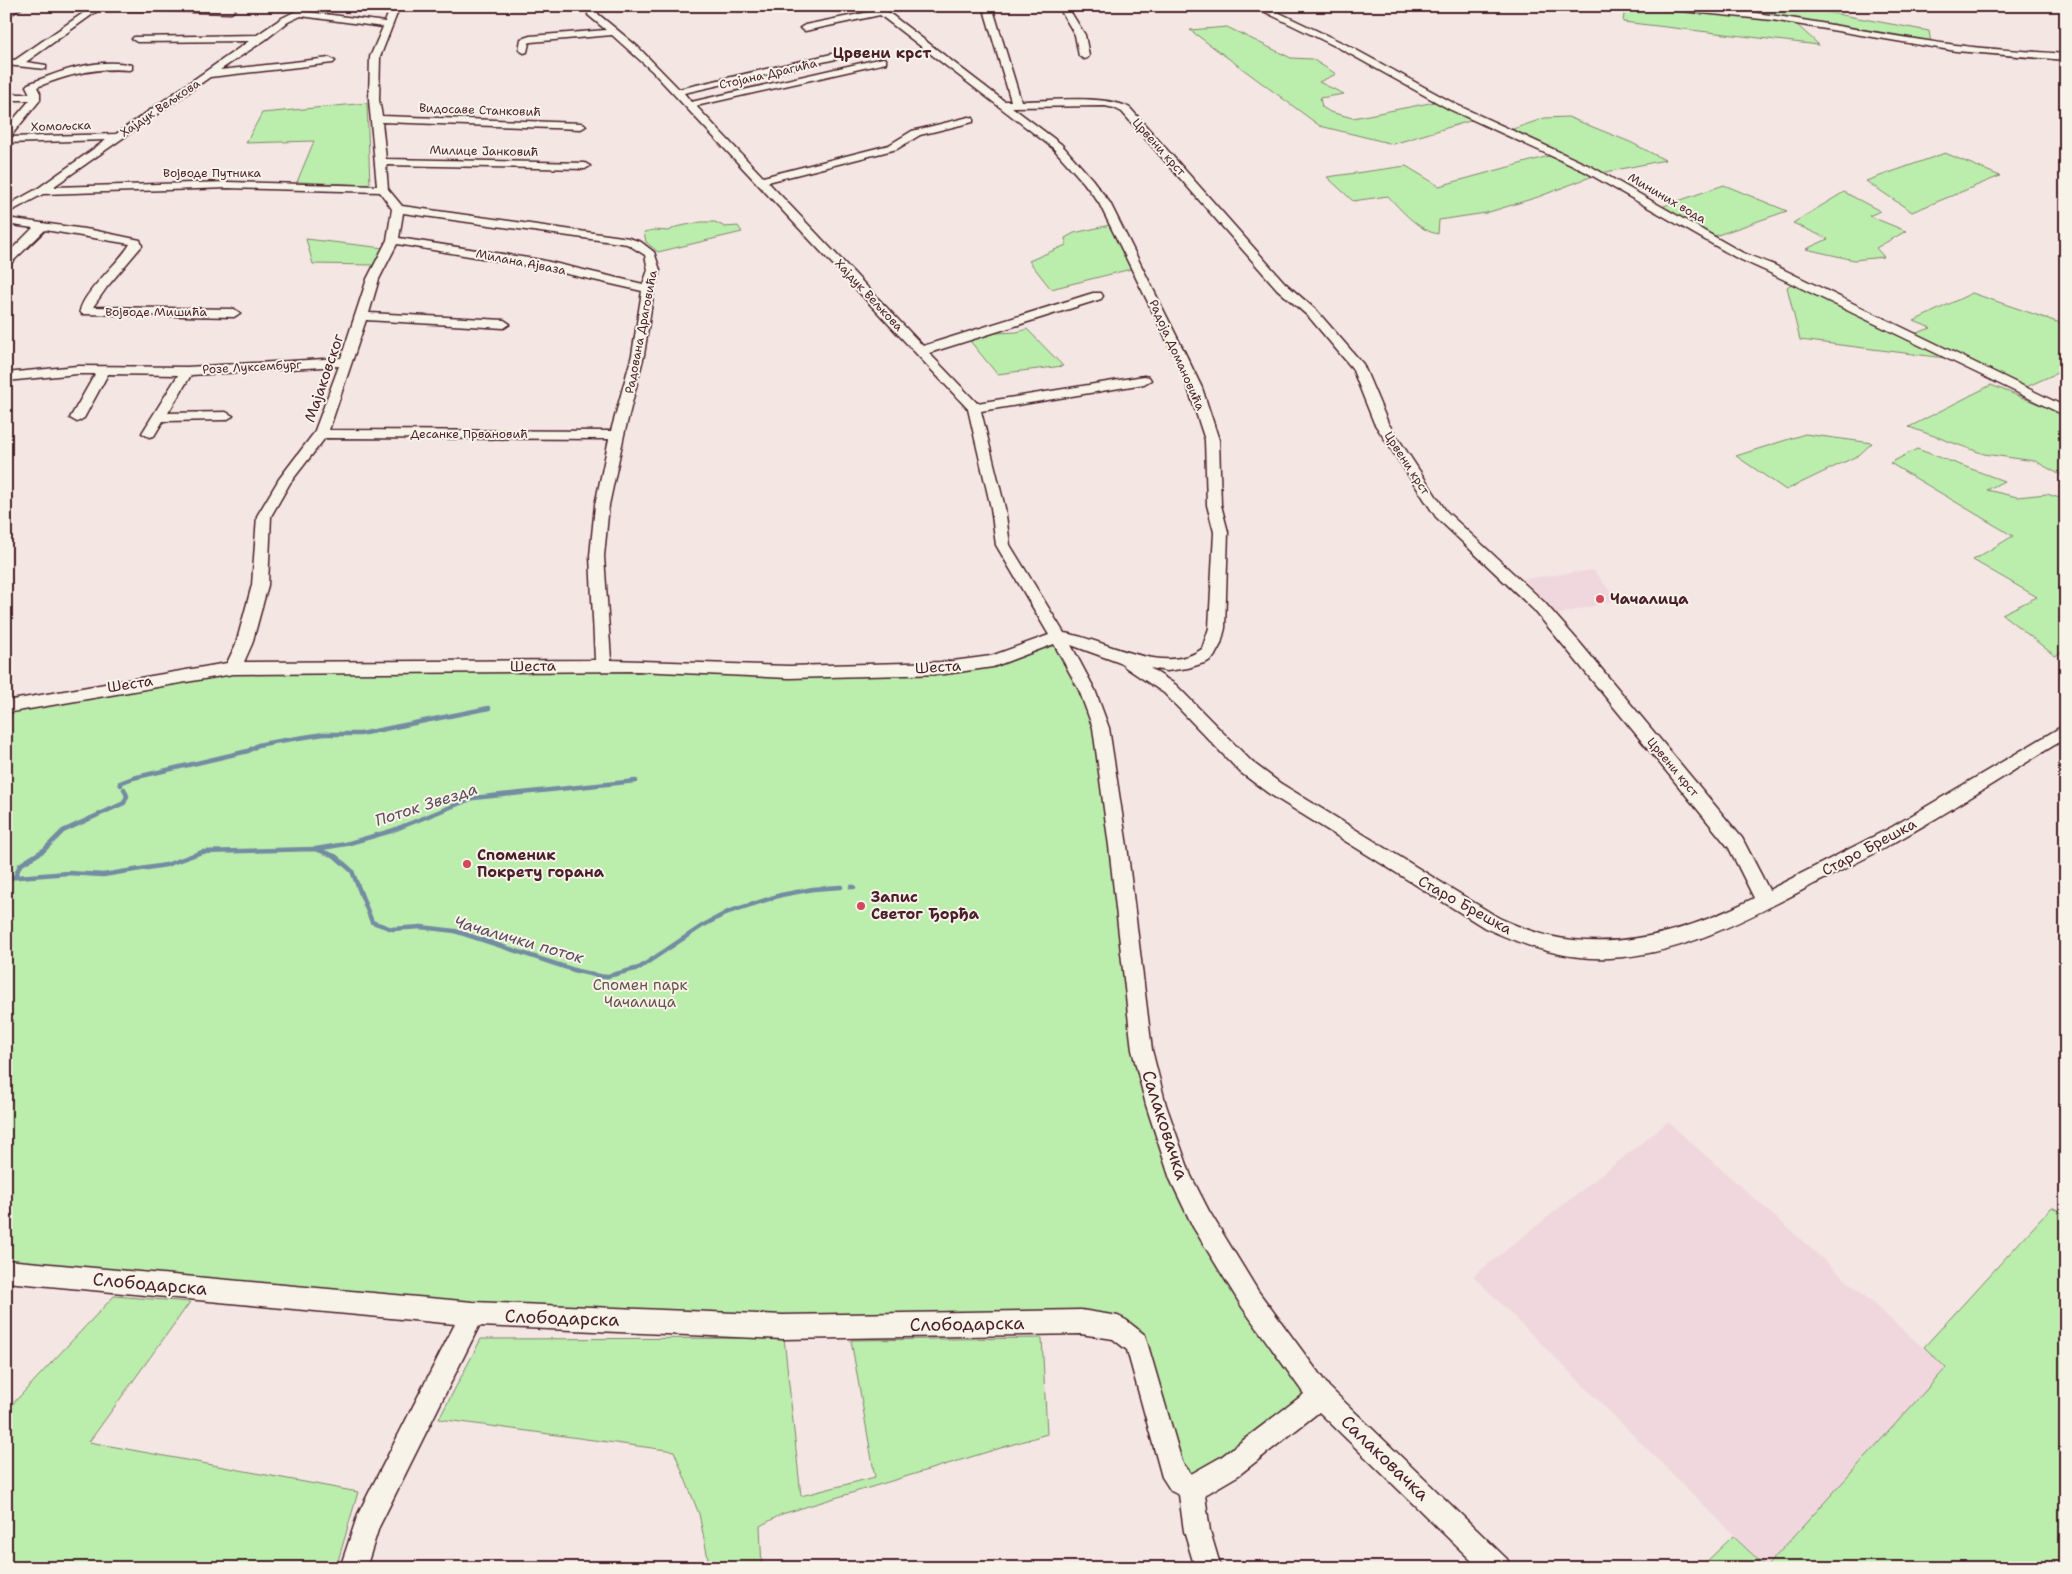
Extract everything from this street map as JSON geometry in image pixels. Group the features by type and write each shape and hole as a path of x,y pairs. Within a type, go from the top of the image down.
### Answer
{"street":[{"path":"6,15 20,6"},
{"path":"88,6 232,10"},
{"name":"Хајдук Вељкова","path":"6,211 41,190 262,38 285,20 314,6"},
{"path":"396,6 374,58 374,100 378,119 383,189 398,209"},
{"name":"Хајдук Вељкова","path":"594,6 593,16 634,49 677,92 974,408 998,508 1003,545 1059,638"},
{"path":"987,6 1016,98 1009,104"},
{"path":"1062,6 1080,36 1084,56"},
{"name":"Мининих вода","path":"1257,6 1344,47 1453,107 1588,169 1739,255 1770,268 2066,412"},
{"path":"1662,6 1772,17 1956,48 2066,57"},
{"path":"11,63 97,7"},
{"name":"Радоја Домановића","path":"805,28 878,9 1009,104 1057,146 1088,180 1104,203 1195,388 1212,440 1214,505 1221,532 1217,628 1213,644 1208,653 1201,658 1175,665 1123,658 1078,641 1059,638"},
{"path":"298,13 388,25"},
{"path":"524,50 524,41 530,39 613,32"},
{"path":"137,39 262,38"},
{"path":"677,92 836,56"},
{"path":"208,75 330,61"},
{"name":"Стојана Драгића","path":"689,105 883,61"},
{"path":"11,63 43,67"},
{"path":"6,96 61,74 89,67 106,65 129,67"},
{"path":"6,135 35,97 31,86"},
{"path":"6,96 35,97"},
{"name":"Црвени крст","path":"1009,104 1105,103 1117,105 1126,110 1281,286 1314,314 1358,367 1382,423 1441,514 1539,606 1574,647 1736,843 1765,900"},
{"name":"Видосаве Станковић","path":"378,119 581,126"},
{"path":"760,181 893,147 916,133 969,120"},
{"name":"Хомољска","path":"6,140 116,137"},
{"name":"Милице Јанковић","path":"382,162 585,166"},
{"name":"Војводе Путника","path":"41,190 228,185 383,189"},
{"name":"Мајаковског","path":"233,668 244,644 260,585 264,516 284,482 321,434 347,362 373,278 393,240 398,209"},
{"name":"Радована Драговића","path":"398,209 629,241 642,246 653,259 654,270 648,289 638,355 602,505 597,556 604,665"},
{"name":"Војводе Мишића","path":"6,222 92,233 137,244 103,284 86,308 86,311 234,313"},
{"path":"6,262 42,226"},
{"name":"Милана Ајваза","path":"393,240 541,264 648,289"},
{"path":"921,351 1097,296"},
{"path":"362,316 504,324"},
{"name":"Розе Луксембург","path":"6,377 77,370 187,371 347,362"},
{"path":"77,418 104,370"},
{"name":"Розе Луксембург","path":"149,433 187,371"},
{"path":"974,408 1144,380"},
{"path":"159,417 226,416"},
{"name":"Десанке Првановић","path":"321,434 618,434"},
{"name":"Шеста","path":"6,707 102,688 233,668 604,665 789,672 946,668 993,661 1059,638"},
{"name":"Салаковачка","path":"1059,638 1087,690 1101,728 1118,846 1142,1050 1156,1105 1174,1160 1201,1219 1250,1299 1320,1396 1498,1568"},
{"name":"Старо Брешка","path":"1123,658 1170,689 1246,767 1274,788 1492,923 1524,937 1549,944 1580,949 1608,950 1638,947 1697,931 1738,915 1898,832 2066,730"},
{"name":"Слободарска","path":"6,1270 474,1314 783,1327 1081,1322 1118,1328 1137,1343 1171,1468 1180,1482 1191,1487"},
{"path":"353,1568 367,1523 474,1314"},
{"path":"1208,1568 1198,1531 1191,1487 1205,1482 1230,1466 1320,1396"}],"shaded area":[{"path":"1593,570 1617,600 1556,615 1524,579"},
{"path":"1668,1122 1946,1368 1766,1567 1473,1276"}],"green space":[{"path":"1625,6 1795,23 1819,45 1623,22"},
{"path":"1662,6 1793,6 1929,31 1931,44 1772,17"},
{"path":"1227,27 1291,58 1312,59 1336,74 1319,82 1344,94 1320,98 1322,107 1330,112 1353,118 1435,102 1473,120 1393,144 1320,126 1190,30"},
{"path":"367,103 370,185 297,182 314,141 246,143 262,113"},
{"path":"1568,117 1630,142 1665,160 1601,173 1510,130 1545,118"},
{"path":"1945,153 2000,176 1912,212 1866,181"},
{"path":"1549,156 1593,176 1538,197 1486,213 1439,220 1438,234 1424,229 1417,224 1388,196 1353,201 1327,177 1406,166 1439,186"},
{"path":"1724,185 1787,211 1715,236 1661,207"},
{"path":"1844,192 1880,211 1869,216 1906,231 1876,248 1884,257 1854,260 1806,249 1828,239 1793,223"},
{"path":"701,222 715,222 725,227 738,226 742,232 658,252 646,242 644,232 654,230 669,231 676,227"},
{"path":"1110,225 1131,269 1051,289 1029,261 1066,245 1065,238 1074,233"},
{"path":"306,239 384,248 373,265 313,264"},
{"path":"1793,283 1945,358 1800,340 1787,287"},
{"path":"1972,293 2066,325 2066,369 2024,388 1911,335 1931,328 1914,321"},
{"path":"1027,329 1063,366 997,374 970,341 996,333 1017,332"},
{"path":"1991,385 2066,415 2066,478 2035,461 1984,454 1909,427"},
{"path":"1805,434 1872,443 1859,455 1786,490 1736,456"},
{"path":"1917,449 2004,481 1987,490 2017,497 2047,494 2066,500 2066,650 2055,656 2002,614 2037,597 1973,560 2013,536 1890,463"},
{"name":"Спомен парк Чачалица","path":"1059,638 1101,728 1134,987 1173,1160 1320,1396 1191,1487 1156,1416 1118,1328 783,1327 6,1270 6,707 194,673 945,668"},
{"path":"2052,1207 2066,1215 2066,1568 1700,1568 1733,1536 1766,1567 1946,1368 1924,1347"},
{"path":"114,1296 190,1302 89,1442 358,1492 336,1568 6,1568 6,1411"},
{"path":"784,1338 801,1496 875,1477 851,1340 1042,1338 1047,1434 782,1514 760,1526 762,1568 710,1568 699,1514 674,1451 439,1419 481,1339"}],"waterway":[{"path":"121,785 120,783 133,778 248,751 258,745 324,734 360,734 489,708"},
{"name":"Поток Звезда","path":"316,849 346,844 391,831 473,798 636,781"},
{"path":"15,877 20,865 44,850 63,831 124,803 127,796 124,789"},
{"name":"Чачалички поток","path":"6,878 68,873 103,875 166,865 202,852 315,849 335,856 352,871 372,922 392,929 421,927 455,931 577,971 604,977 639,968 702,926 728,912 781,895 813,889 841,887"}],"place":[{"name":"Чачалица","path":"1600,599"},
{"name":"Споменик Покрету горана","path":"467,864"},
{"name":"Запис Светог Ђорђа","path":"861,906"}],"district":[{"name":"Црвени крст","path":"882,53"}]}
